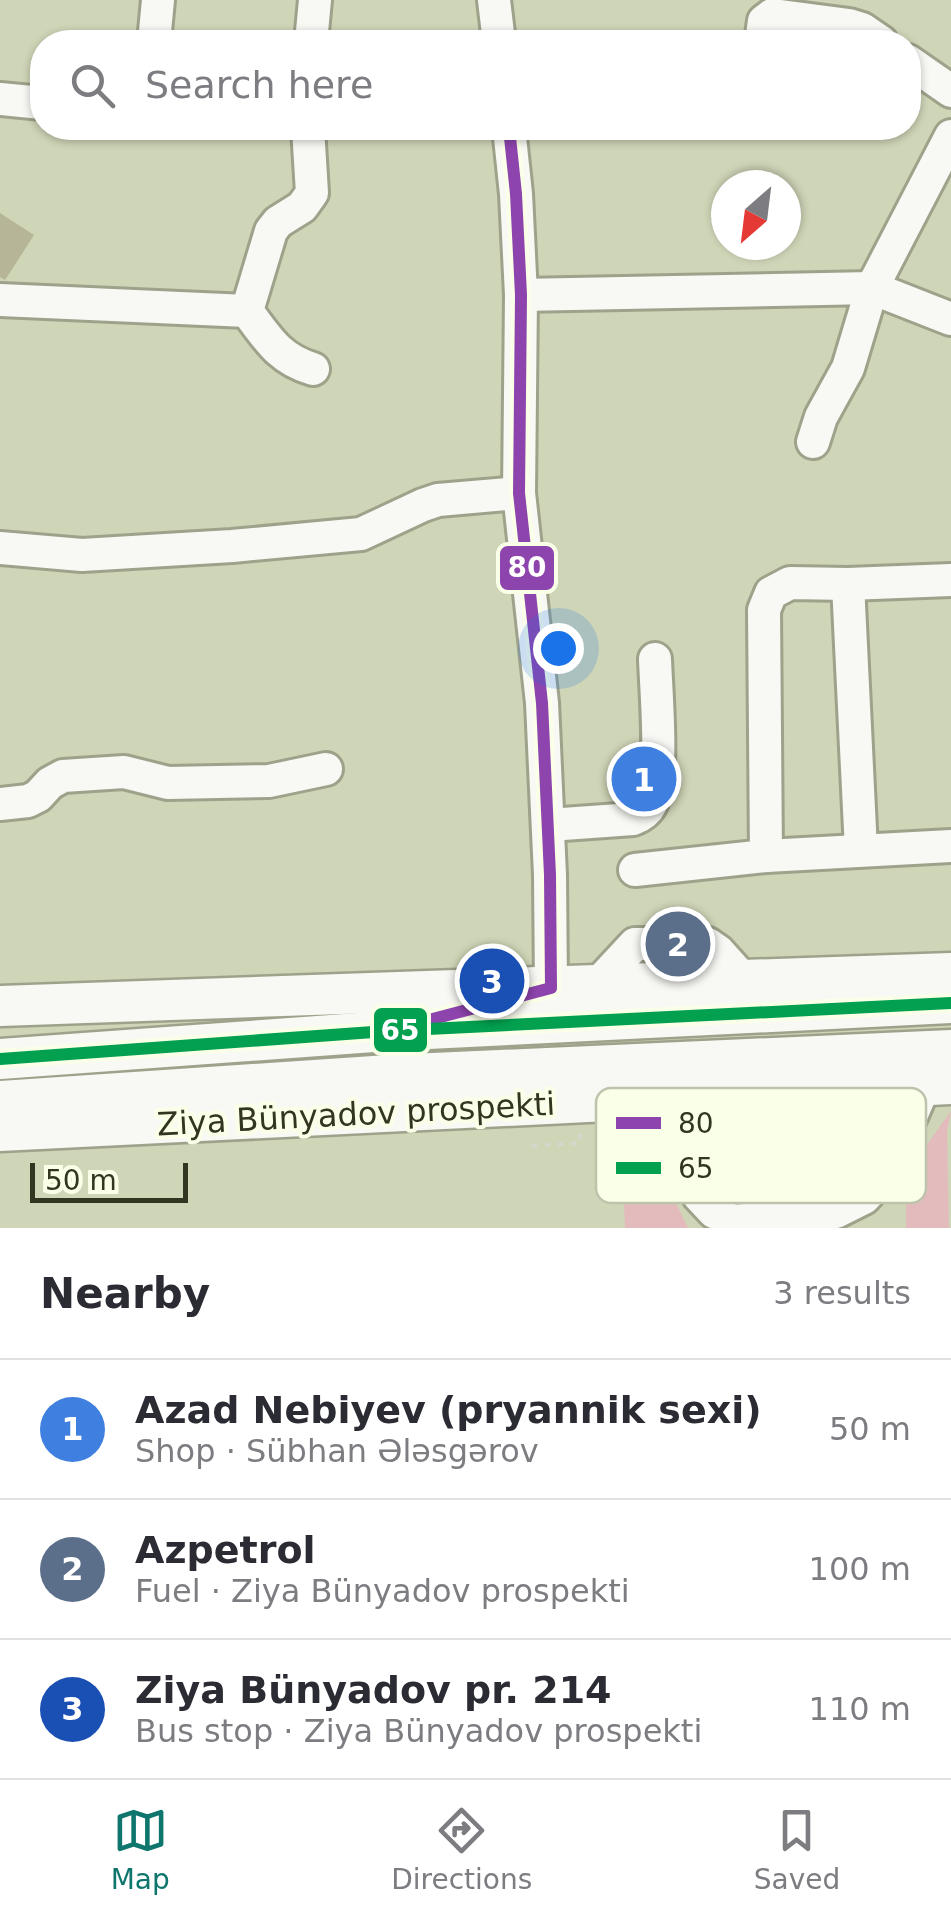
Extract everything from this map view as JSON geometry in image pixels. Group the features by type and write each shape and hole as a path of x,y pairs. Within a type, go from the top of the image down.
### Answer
{"main road":[{"path":"0,1006 951,974"},
{"path":"761,981 951,991"},
{"path":"387,1031 551,988"},
{"path":"0,1058 387,1031 951,1003"},
{"name":"Ziya Bünyadov prospekti","path":"0,1101 389,1074 951,1050"},
{"path":"389,1074 596,1096"},
{"name":"Ziya Bünyadov prospekti","path":"853,1088 942,1083"},
{"name":"Ziya Bünyadov prospekti","path":"0,1130 596,1102"}],"street":[{"path":"155,30 158,0"},
{"path":"312,30 315,0"},
{"path":"494,0 498,30"},
{"path":"763,30 764,21 772,15 862,30"},
{"path":"921,70 951,91"},
{"path":"0,99 30,102"},
{"path":"247,311 271,231 302,207 312,193 309,140"},
{"path":"510,140 521,295 519,493 542,703 549,824 551,988"},
{"path":"814,442 821,417 848,368 872,288 950,142"},
{"path":"521,295 872,288 951,319"},
{"path":"0,300 247,311"},
{"path":"247,311 276,350 294,363 314,368"},
{"path":"0,548 82,555 362,534 438,500 519,493"},
{"path":"766,856 764,610 772,592 790,583 951,580"},
{"path":"848,584 861,850"},
{"path":"549,824 633,819 648,808 658,780 655,659"},
{"path":"0,804 28,801 62,776 124,772 168,783 269,781 326,769"},
{"path":"635,870 766,856 951,846"},
{"path":"926,1105 942,1083"},
{"path":"707,1203 714,1212 733,1221 836,1212 854,1203"}],"path":[{"path":"532,1146 580,1143"}],"shaded area":[{"path":"951,1111 947,1132 949,1228 906,1228 906,1203 926,1203 926,1146"},
{"path":"624,1203 676,1203 688,1228 625,1228"}],"building":[{"path":"0,213 34,235 5,280 0,277"}],"transit line":[{"name":"80","path":"387,1031 551,988 542,703 519,493 521,295 510,140"},
{"name":"65","path":"0,1059 387,1031 951,1003"}],"place":[{"name":"Azad Nebiyev (pryannik sexi)","path":"644,779"},
{"name":"Azpetrol","path":"678,944"},
{"name":"Ziya Bünyadov pr. 214","path":"492,981"}]}
